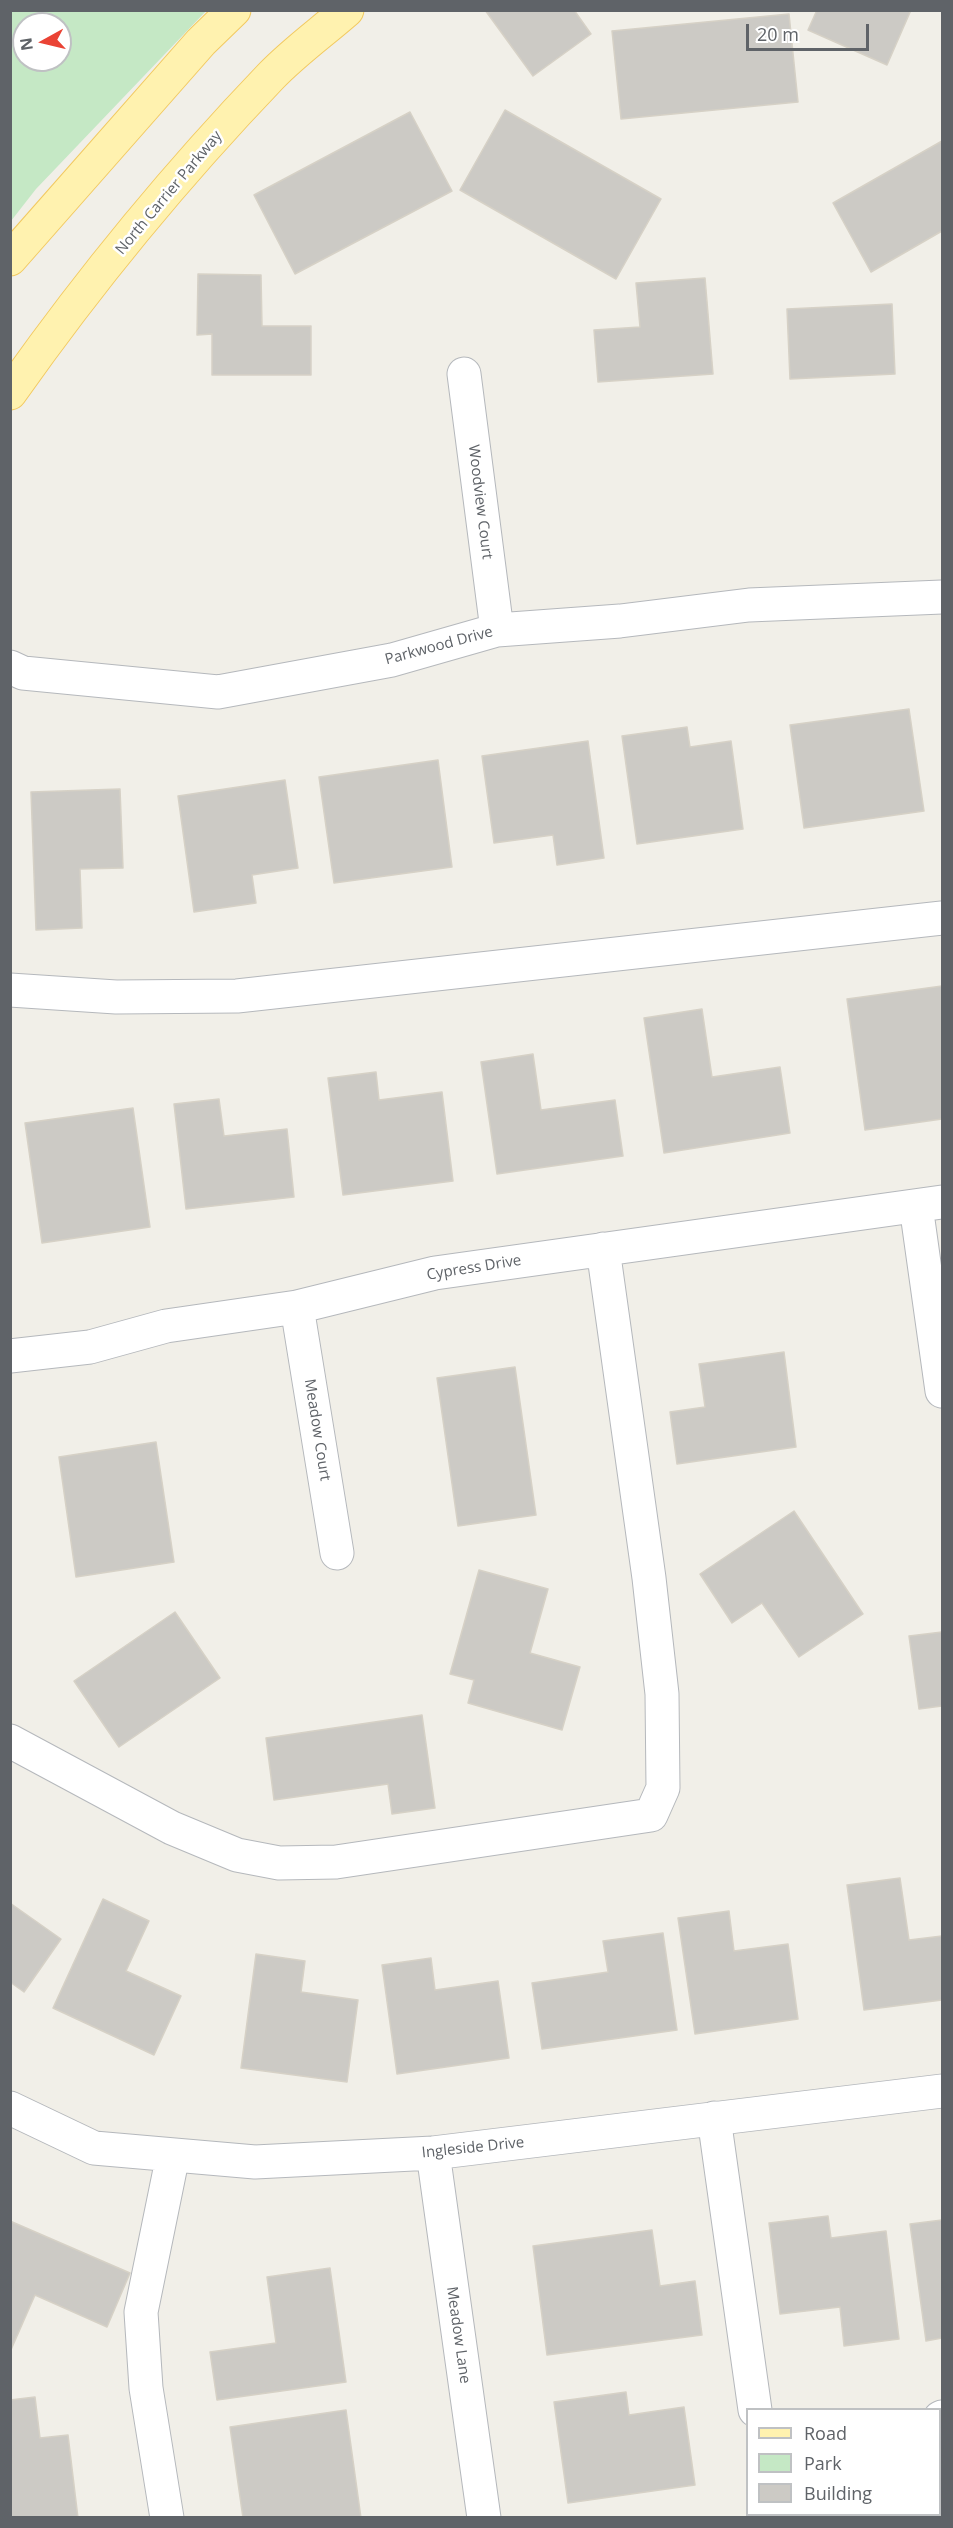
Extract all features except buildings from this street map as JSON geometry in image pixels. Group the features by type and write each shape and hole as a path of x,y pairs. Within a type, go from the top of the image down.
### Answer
{"main road":[{"path":"10,258 201,42 234,10"},
{"name":"North Carrier Parkway","path":"10,393 50,337 179,177 273,74 347,10"}],"street":[{"name":"Woodview Court","path":"464,374 497,630"},
{"name":"Parkwood Drive","path":"10,668 23,673 218,692 392,660 497,630 620,621 749,605 942,597"},
{"path":"10,990 116,997 237,996 942,918"},
{"path":"929,1204 942,1391"},
{"name":"Cypress Drive","path":"10,1356 90,1347 166,1326 297,1307 435,1273 929,1204"},
{"path":"10,1741 172,1828 237,1855 279,1863 336,1862 651,1815 663,1788 662,1694 647,1566 603,1249"},
{"name":"Meadow Court","path":"297,1307 337,1553"},
{"name":"Ingleside Drive","path":"10,2108 94,2148 255,2162 433,2153 942,2091"},
{"path":"714,2118 755,2408"},
{"name":"Meadow Lane","path":"433,2153 484,2517"},
{"path":"167,2517 146,2388 141,2312 173,2155"}],"green space":[{"path":"11,10 206,11 36,189 11,221"}]}
